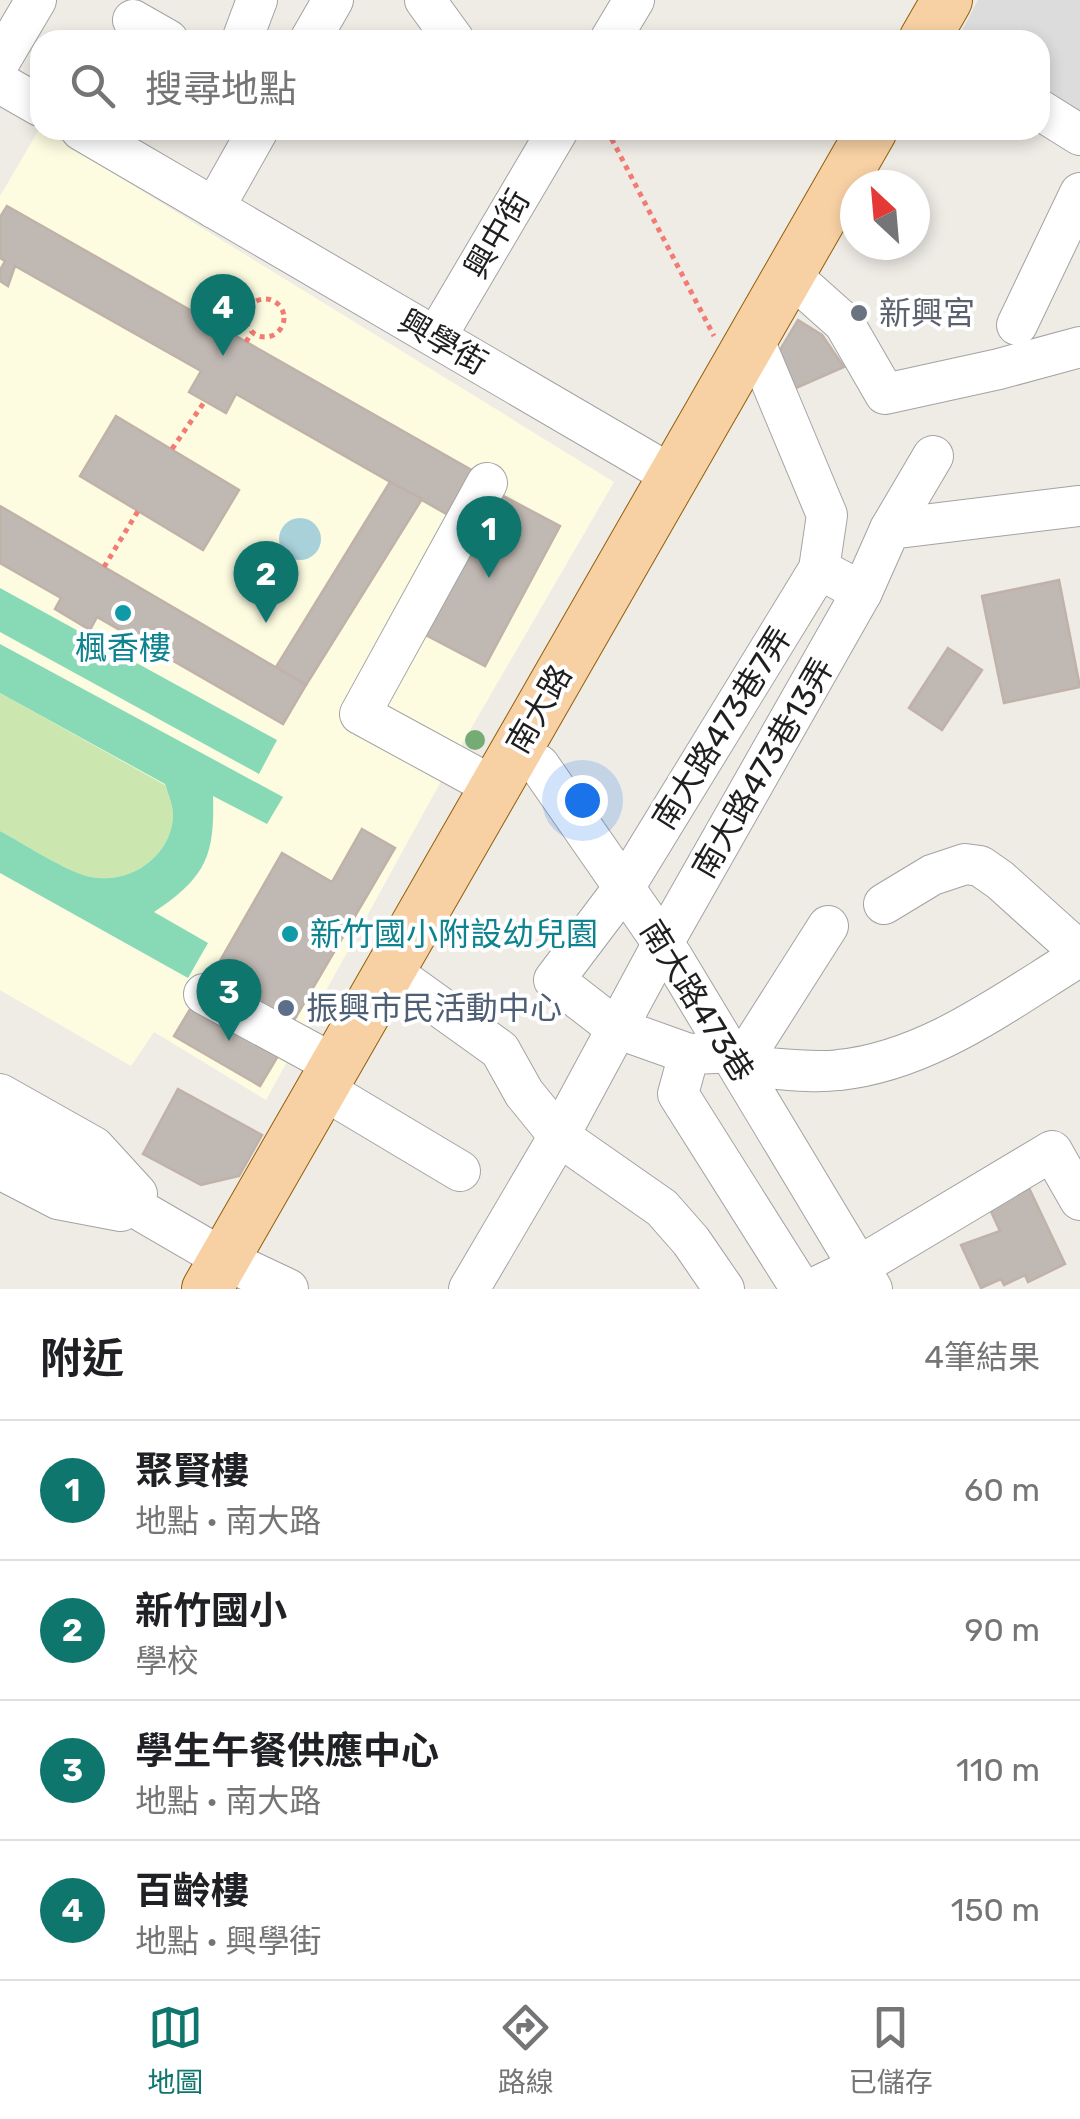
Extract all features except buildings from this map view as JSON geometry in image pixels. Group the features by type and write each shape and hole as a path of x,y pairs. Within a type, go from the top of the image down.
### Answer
{"main road":[{"path":"930,30 947,0"},
{"name":"南大路","path":"229,1283 328,1077 866,140"}],"street":[{"path":"0,61 36,0"},
{"path":"246,30 257,0"},
{"path":"316,30 333,0"},
{"path":"425,0 447,30"},
{"path":"616,30 634,0"},
{"path":"132,20 150,30"},
{"path":"0,83 30,100"},
{"path":"1050,116 1080,135"},
{"name":"興學街","path":"98,140 673,476"},
{"path":"214,208 252,140"},
{"name":"興中街","path":"436,338 552,140"},
{"path":"1017,324 1080,193"},
{"path":"789,274 844,324 885,394 1080,347"},
{"path":"744,353 827,514 819,569 862,592"},
{"name":"南大路473巷13弄","path":"469,1289 559,1136 663,943 862,592 890,529 933,456"},
{"name":"南大路473巷","path":"487,483 360,714 504,769 539,765 663,943 865,1278"},
{"path":"890,529 1080,507"},
{"name":"南大路473巷7弄","path":"616,1028 554,980 625,886 819,569"},
{"path":"616,1028 689,1054 835,1071 884,1063 932,1044 1080,954 980,866 965,864 932,875 884,904"},
{"path":"734,1059 828,926"},
{"path":"390,971 500,1050 524,1093 559,1136 662,1208 724,1289"},
{"path":"204,994 460,1171"},
{"path":"689,1054 678,1094 802,1289"},
{"path":"0,1094 94,1147 160,1219 229,1283 288,1289"},
{"path":"0,1129 160,1219"},
{"path":"812,1289 865,1278 1052,1151 1080,1200"},
{"path":"0,1169 58,1198 160,1219"}],"path":[{"path":"612,140 705,322 744,353"},
{"path":"262,299 274,301 284,316 280,329 264,336 252,332 246,321 248,309 262,299"},
{"path":"246,342 252,332"},
{"path":"172,450 205,401"},
{"path":"104,567 138,512"}],"shaded area":[{"path":"978,0 1080,0 1080,117 1050,99 1050,30 962,30"},
{"path":"33,140 59,140 614,482 451,763 266,1100 154,1032 131,1066 0,990 0,196"}],"green space":[{"path":"0,588 277,740 259,774 0,632"},
{"path":"0,644 283,797 267,824 213,796 212,835 203,864 185,888 154,912 208,943 188,978 0,873 0,831 81,874 106,878 134,872 157,855 171,830 173,815 165,784 0,693"},
{"path":"0,693 165,785 173,815 171,830 157,855 134,872 91,877 58,864 0,831"}],"water":[{"path":"300,518 315,524 321,539 315,554 300,560 285,554 279,539 285,524"}],"place":[{"name":"新興宮","path":"859,313"},
{"name":"百齡樓","path":"223,356"},
{"name":"聚賢樓","path":"489,578"},
{"name":"楓香樓","path":"123,613"},
{"name":"新竹國小","path":"266,623"},
{"name":"新竹國小附設幼兒園","path":"290,934"},
{"name":"振興市民活動中心","path":"286,1008"},
{"name":"學生午餐供應中心","path":"229,1041"}]}
